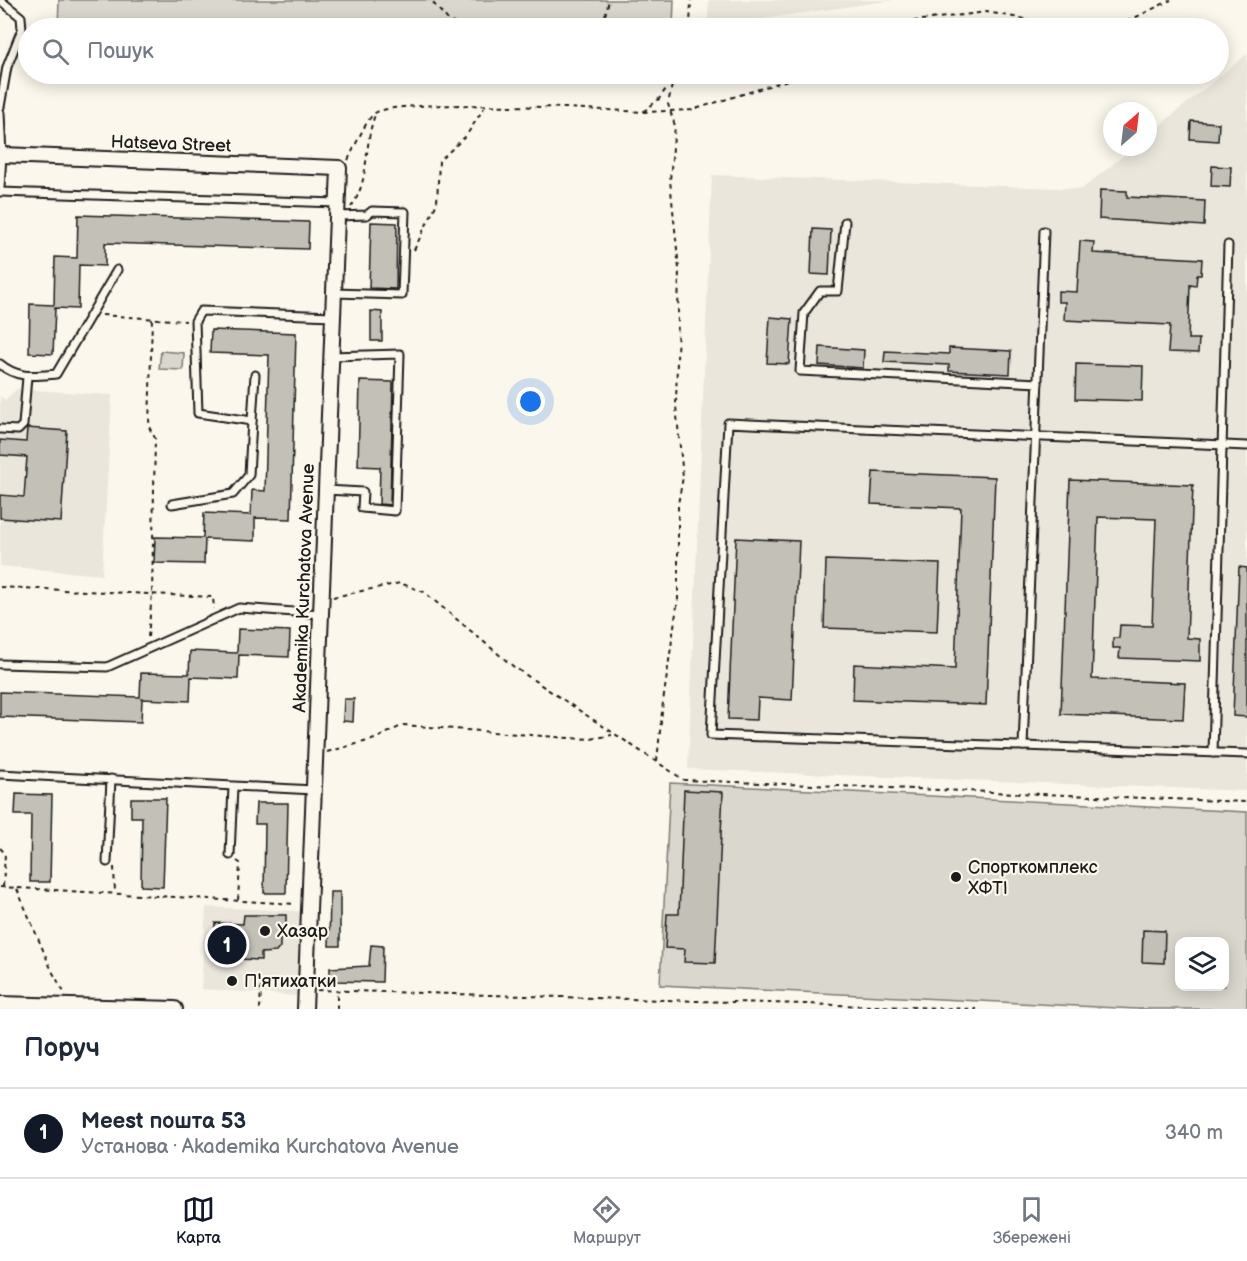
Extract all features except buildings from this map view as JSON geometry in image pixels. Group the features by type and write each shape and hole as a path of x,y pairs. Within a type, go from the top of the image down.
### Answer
{"street":[{"name":"Hatseva Street","path":"2,155 339,168"},
{"name":"Akademika Kurchatova Avenue","path":"305,1009 339,168"},
{"path":"0,1004 175,1009"}],"lane":[{"path":"0,0 21,18"},
{"path":"0,107 7,67 18,39"},
{"path":"0,112 2,155 0,190 338,210 367,215 372,211 405,212 402,295 334,293"},
{"path":"844,222 838,291 820,291 804,313 800,371 1038,383"},
{"path":"1023,746 1044,231"},
{"path":"1213,753 1228,245"},
{"path":"0,364 11,373 27,376 57,374 117,270"},
{"path":"252,421 198,413 195,321 201,311 333,316"},
{"path":"326,490 363,492 362,508 394,511 400,354 331,356"},
{"path":"172,504 233,494 249,475 255,375"},
{"path":"0,429 18,430 22,424 27,376"},
{"path":"1247,446 728,423 711,735 1247,754"},
{"path":"0,664 107,667 239,608 321,614"},
{"path":"0,774 314,790"},
{"path":"107,862 111,779"},
{"path":"230,855 233,787"}],"path":[{"path":"606,18 609,0"},
{"path":"690,18 691,0"},
{"path":"1134,18 1171,0"},
{"path":"433,3 446,18"},
{"path":"938,18 987,12 1020,18"},
{"path":"643,112 659,99 670,84"},
{"path":"657,761 678,599 678,504 683,477 676,406 679,269 670,180 675,126 668,104 672,84"},
{"path":"339,168 348,160 376,112 400,106 643,112 692,110 775,84"},
{"path":"413,255 416,243 437,203 438,161 466,136 484,107"},
{"path":"338,210 349,210 360,195 366,171 369,129 376,112"},
{"path":"92,314 195,321"},
{"path":"147,650 153,594 155,438 149,427 152,318"},
{"path":"0,586 213,597 215,620"},
{"path":"315,755 375,739 403,725 580,738 614,735"},
{"path":"0,848 5,853 1,887 308,904"},
{"path":"230,855 240,863 238,901"},
{"path":"107,862 116,868 115,894"},
{"path":"18,888 52,971 65,994 79,1006"},
{"path":"260,1009 261,987"},
{"path":"306,989 977,1009"},
{"path":"337,1009 338,990"}],"shaded area":[{"path":"59,0 674,0 673,18 58,18"},
{"path":"709,0 894,0 769,18 708,18"},
{"path":"1247,54 1247,791 688,769 712,175 1082,189 1123,156 1157,156 1157,128 1210,84 1229,84 1229,69"},
{"path":"161,351 184,353 183,370 159,369"},
{"path":"17,389 112,395 102,575 0,566 0,396 5,400"},
{"name":"Спорткомплекс ХФТІ","path":"670,783 1247,812 1247,1009 1137,1009 660,985"},
{"path":"206,907 300,911 297,996 201,989"}],"place":[{"name":"Спорткомплекс ХФТІ","path":"956,877"},
{"name":"Хазар","path":"265,931"},
{"name":"Meest пошта 53","path":"227,945"},
{"name":"П'ятихатки","path":"232,981"}]}
